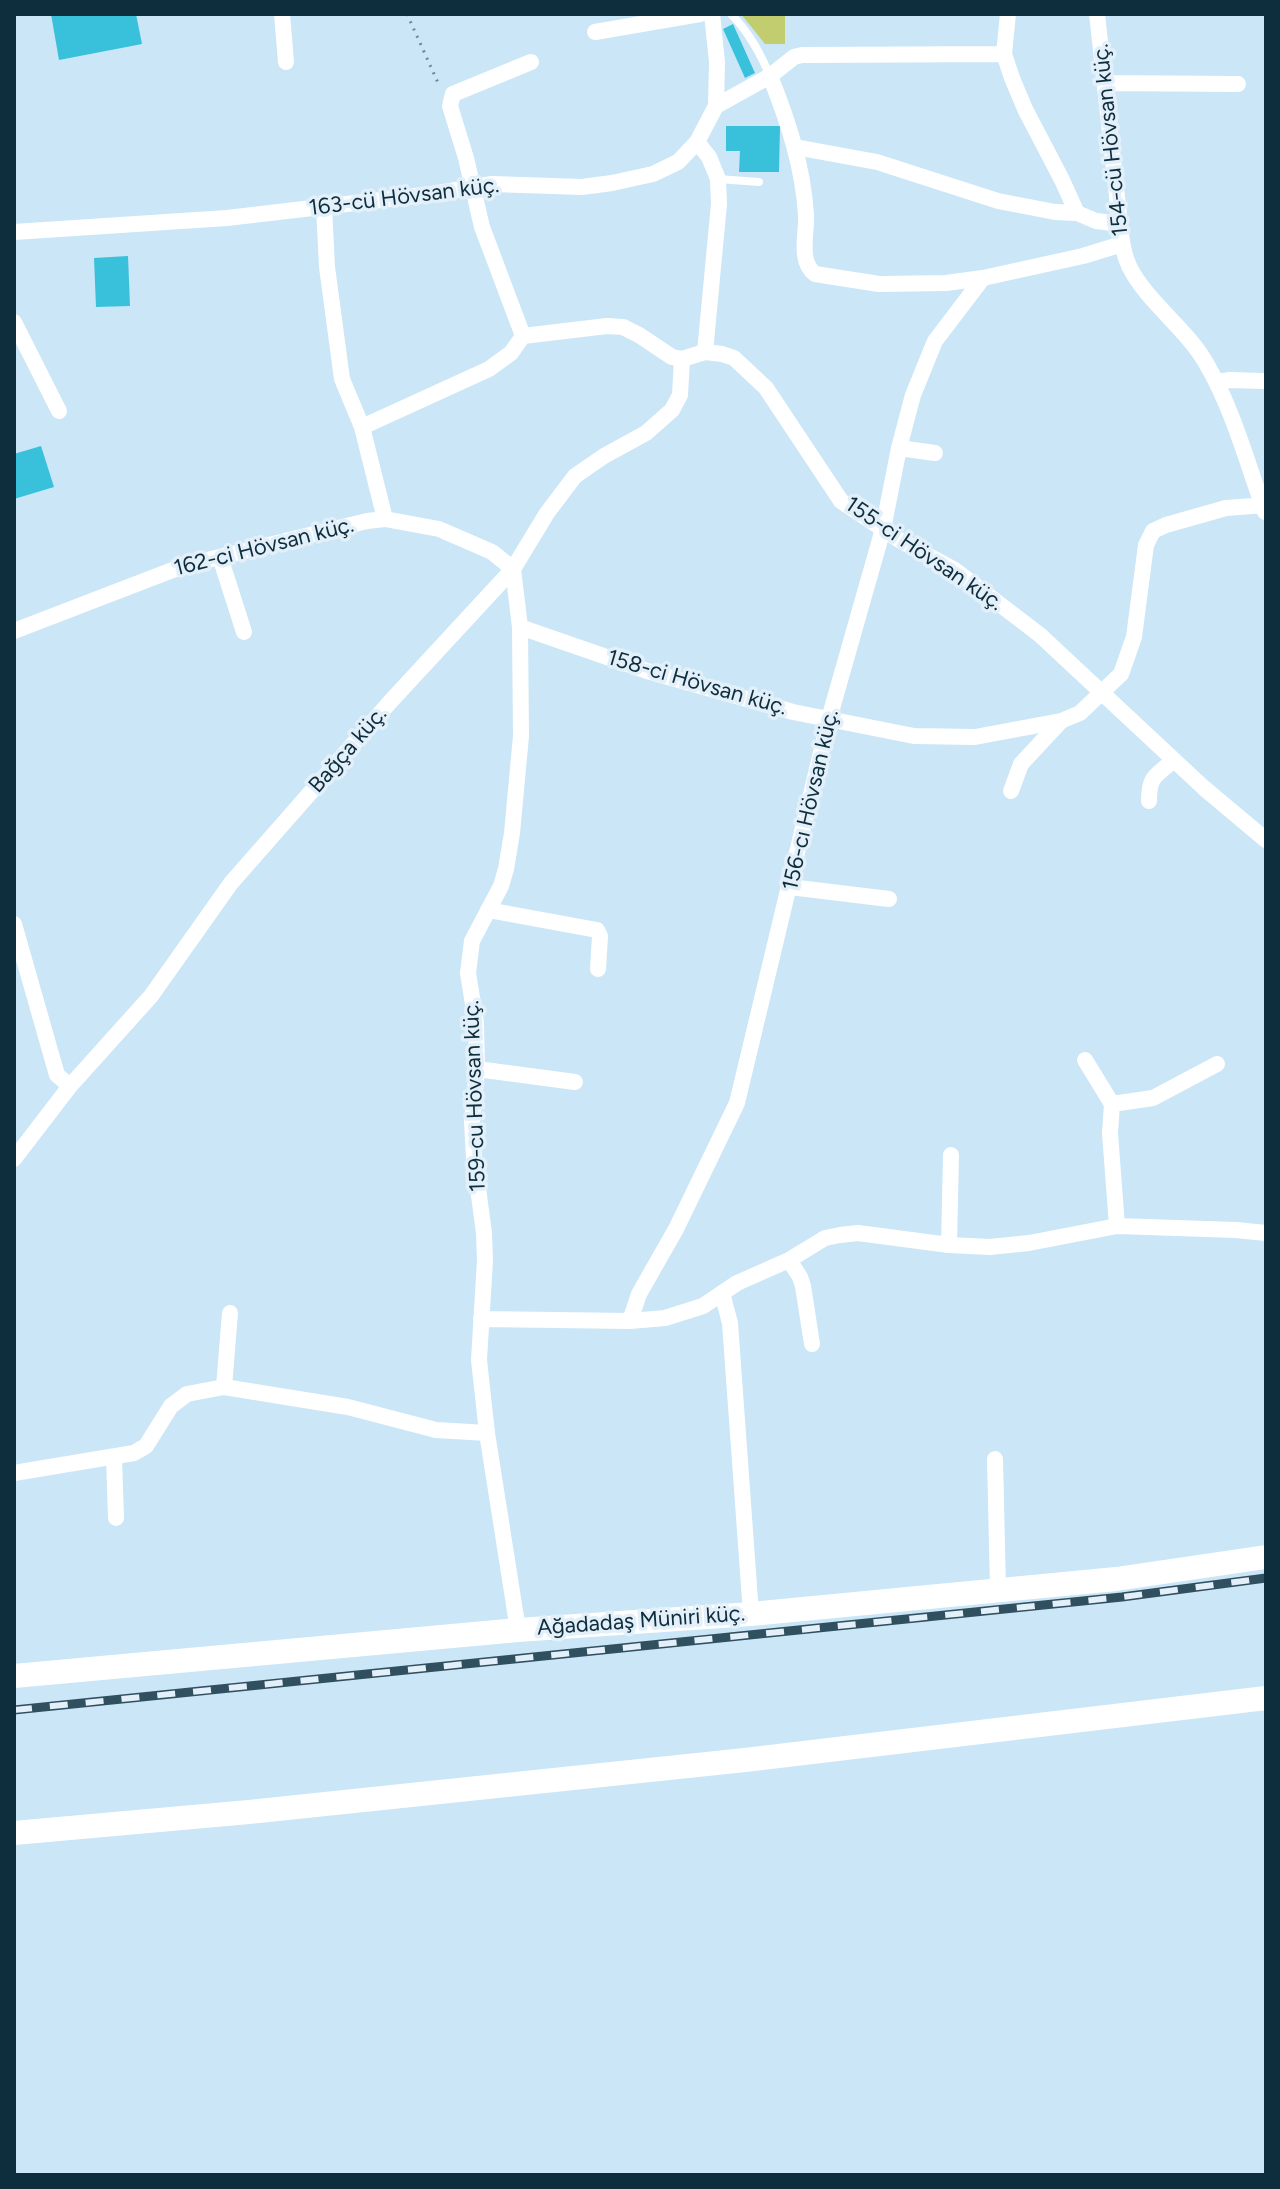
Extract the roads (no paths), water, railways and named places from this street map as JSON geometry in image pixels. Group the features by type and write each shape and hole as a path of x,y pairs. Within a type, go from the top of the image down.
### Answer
{"street":[{"path":"282,14 286,62"},
{"path":"595,32 700,14"},
{"name":"163-cü Hövsan küç.","path":"14,232 227,218 432,194 472,186 520,184 582,187 653,174 678,162 697,142 716,106 717,62 712,14"},
{"path":"1008,14 1004,54 1025,109 1077,213"},
{"name":"154-cü Hövsan küç.","path":"1097,14 1122,244 1129,266 1205,361 1265,508"},
{"path":"716,106 802,55 1004,54"},
{"path":"523,336 482,227 450,106 453,94 531,62"},
{"path":"770,76 795,147 807,219 805,260 808,269 815,274 879,284 946,283 1083,256 1122,244"},
{"path":"1104,83 1238,84"},
{"path":"362,427 489,369 511,353 523,336 607,326 623,327 672,357 682,359 705,352 719,204 718,179 709,157 697,142"},
{"path":"795,147 877,162 998,201 1077,213 1096,221 1120,224"},
{"path":"324,207 327,267 342,379 362,427 385,519"},
{"name":"156-cı Hövsan küç.","path":"630,1321 639,1294 676,1229 737,1103 829,719 883,529 913,395 935,341 983,278"},
{"path":"14,322 59,411"},
{"name":"155-ci Hövsan küç.","path":"705,352 734,358 766,388 841,501 901,541 955,570 1040,635 1204,788 1266,840"},
{"name":"Bağça küç.","path":"14,1159 70,1086 151,996 231,883 390,702 513,569 547,513 575,476 646,433 672,410 680,395 682,359"},
{"path":"1216,382 1266,381"},
{"path":"899,448 935,453"},
{"name":"158-ci Hövsan küç.","path":"520,627 647,671 793,712 914,736 975,737 1061,721 1080,713 1121,674 1134,637 1146,545 1153,531 1226,508 1265,508"},
{"name":"162-ci Hövsan küç.","path":"14,631 183,566 367,521 385,519 439,529 492,552 513,569"},
{"path":"220,557 244,632"},
{"name":"159-cu Hövsan küç.","path":"513,569 520,627 521,736 512,833 501,886 472,941 468,973 476,1023 477,1069 472,1122 485,1260 479,1360 487,1433 518,1630"},
{"path":"1011,791 1021,764 1061,721"},
{"path":"1149,801 1151,780 1174,760"},
{"path":"790,887 889,899"},
{"path":"488,910 597,930 600,936 598,969"},
{"path":"14,924 57,1075 70,1086"},
{"path":"1085,1060 1112,1104 1110,1133 1117,1226"},
{"path":"1112,1104 1153,1098 1217,1064"},
{"path":"477,1069 575,1082"},
{"path":"949,1245 951,1155"},
{"path":"481,1319 630,1321 665,1318 703,1306 737,1283 789,1260 825,1238 858,1233 990,1247 1029,1243 1117,1226 1266,1233"},
{"path":"789,1260 803,1286 812,1344"},
{"path":"722,1293 730,1323 751,1614"},
{"path":"224,1387 230,1313"},
{"path":"14,1473 134,1453 146,1446 171,1406 187,1394 224,1387 348,1407 436,1430 487,1433"},
{"path":"114,1457 116,1518"},
{"path":"995,1459 998,1589"},
{"name":"Ağadadaş Müniri küç.","path":"14,1676 518,1630 751,1614 1116,1579 1266,1557"},
{"path":"14,1833 249,1812 714,1763 1266,1698"}],"lane":[{"path":"731,14 759,51 770,76"},
{"path":"718,179 759,182"}],"railway":[{"path":"14,1710 1122,1597 1266,1578"}]}
